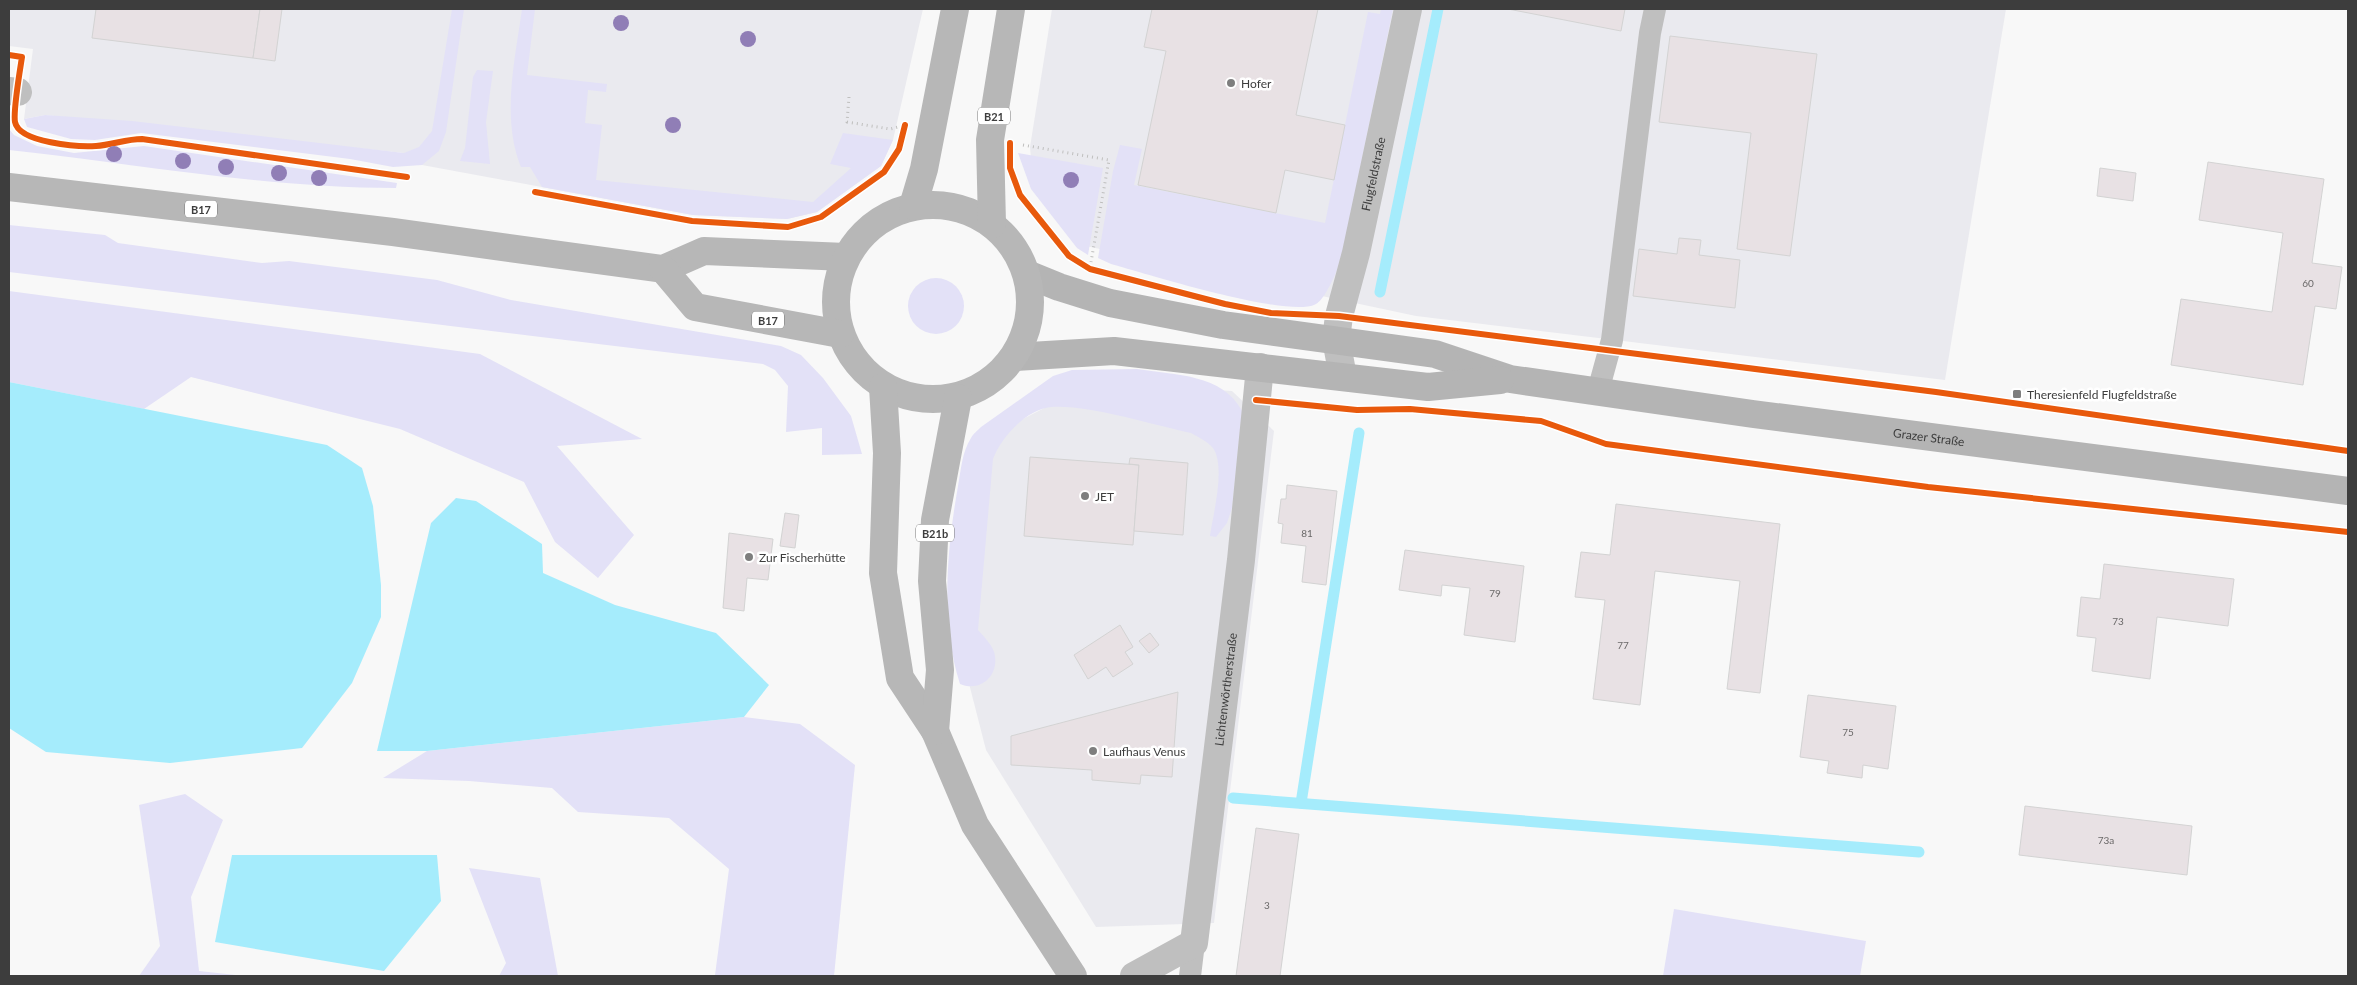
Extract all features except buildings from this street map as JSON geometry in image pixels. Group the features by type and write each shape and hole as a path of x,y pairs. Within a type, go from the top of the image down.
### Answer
{"main road":[{"path":"913,206 924,169 955,9"},
{"name":"B21","path":"992,224 990,140 1011,9"},
{"name":"B17","path":"9,187 384,230 663,269 695,306 840,334"},
{"path":"942,204 969,211 992,224 1012,243 1027,274 1031,302 1027,331 1014,357 991,382 958,398 932,401 908,397 883,387 856,363 840,334 835,308 837,284 846,257 864,232 891,214 913,206 942,204"},
{"path":"663,269 704,251 846,257"},
{"name":"B21b","path":"883,387 887,453 883,573 900,678 935,731 975,825 1073,976"},
{"name":"B21b","path":"935,731 940,670 932,581 935,520 958,398"}],"street":[{"name":"Flugfeldstraße","path":"1343,377 1336,339 1339,316 1356,253 1408,9"},
{"path":"1027,274 1110,303 1223,325 1435,354 1510,379"},
{"path":"1014,357 1114,351 1428,387 1510,379"},
{"name":"Lichtenwörtherstraße","path":"1194,942 1241,560 1260,367"},
{"name":"Grazer Straße","path":"1510,379 2348,492"},
{"path":"1134,976 1194,942"}],"lane":[{"path":"1598,391 1612,340 1650,33 1655,9"},
{"path":"1190,976 1194,942"}],"path":[{"path":"848,97 847,122 890,129 905,126"},
{"path":"1020,144 1110,160 1090,269"}],"shaded area":[{"path":"9,9 923,9 893,140 881,166 817,212 787,219 693,215 422,165 404,153 45,115 24,119 33,49 9,46"},
{"path":"452,9 464,9 446,132 439,151 422,165 393,167 350,159 141,133 95,140 71,139 27,127 24,119 45,115 132,121 404,153 419,147 432,131"},
{"path":"522,9 535,9 527,75 607,84 606,92 588,90 585,123 602,125 596,180 813,202 851,168 830,164 843,133 893,140 881,166 817,212 787,219 693,215 542,187 530,167 521,167 512,129 511,89"},
{"path":"1052,9 2006,9 1945,380 1416,316 1086,246 1032,170 1030,147"},
{"path":"1381,9 1393,9 1350,222 1335,275 1321,300 1314,305 1298,307 1246,300 1111,264 1098,258 1113,171 1120,145 1142,149 1134,185 1325,223 1368,12 1380,14"},
{"path":"477,70 493,71 486,122 490,164 460,161 465,148 473,77"},
{"path":"9,129 14,135 37,146 74,153 144,146 397,183 396,188 347,187 250,180 9,150"},
{"path":"1018,153 1103,168 1088,255 1077,248 1031,189"},
{"path":"9,225 105,235 118,243 262,263 289,261 437,280 511,300 781,346 801,355 823,378 851,416 862,454 822,455 822,428 786,432 788,386 775,370 763,364 9,272"},
{"path":"930,278 942,278 956,286 964,300 962,317 956,326 942,334 930,334 920,329 913,322 908,312 908,300 913,290 920,283"},
{"path":"9,291 480,354 642,439 557,446 634,535 598,578 555,542 524,482 400,429 191,377 144,409 9,382"},
{"path":"1137,369 1182,375 1210,383 1234,399 1242,411 1232,508 1227,523 1216,537 1210,536 1219,478 1217,456 1208,443 1191,433 1082,409 1051,407 1033,413 1009,433 993,459 978,630 993,649 995,664 990,677 986,681 974,686 960,684 950,636 947,585 954,510 962,461 971,438 981,427 1053,376 1072,370"},
{"path":"1095,382 1232,391 1274,431 1214,923 1096,927 986,750 964,664 980,441"},
{"path":"744,717 800,724 855,765 834,976 715,975 729,869 669,818 578,812 552,788 469,781 383,778 427,751"},
{"path":"185,794 223,820 191,897 199,971 245,976 139,976 160,946 139,805"},
{"path":"469,868 540,878 558,976 499,976 506,963"},
{"path":"1674,909 1866,941 1860,976 1663,976"}],"water":[{"path":"9,382 327,445 362,468 373,506 381,585 381,617 352,683 302,748 170,763 46,752 9,728"},
{"path":"456,498 476,501 542,544 543,573 615,605 716,633 769,685 744,717 427,751 377,751 431,523"},
{"path":"232,855 437,855 441,901 384,971 215,942"}],"waterway":[{"path":"1380,292 1438,9"},
{"path":"1301,803 1359,433"},
{"path":"1233,798 1919,852"}],"cycle path":[{"path":"9,55 22,57 15,122 19,129 27,135 38,139 88,146 142,139 407,177"},
{"path":"535,192 692,221 788,227 821,217 884,172 899,149 905,125"},
{"path":"1010,143 1010,168 1020,195 1069,256 1090,269 1225,304 1271,313 1339,316 1936,392 2348,451"},
{"path":"1256,400 1357,410 1410,409 1541,421 1606,444 1928,487 2348,532"}],"place":[{"name":"Hofer","path":"1231,83"},
{"name":"Theresienfeld Flugfeldstraße","path":"2017,394"},
{"name":"JET","path":"1085,496"},
{"name":"Zur Fischerhütte","path":"749,557"},
{"name":"Laufhaus Venus","path":"1093,751"}]}
